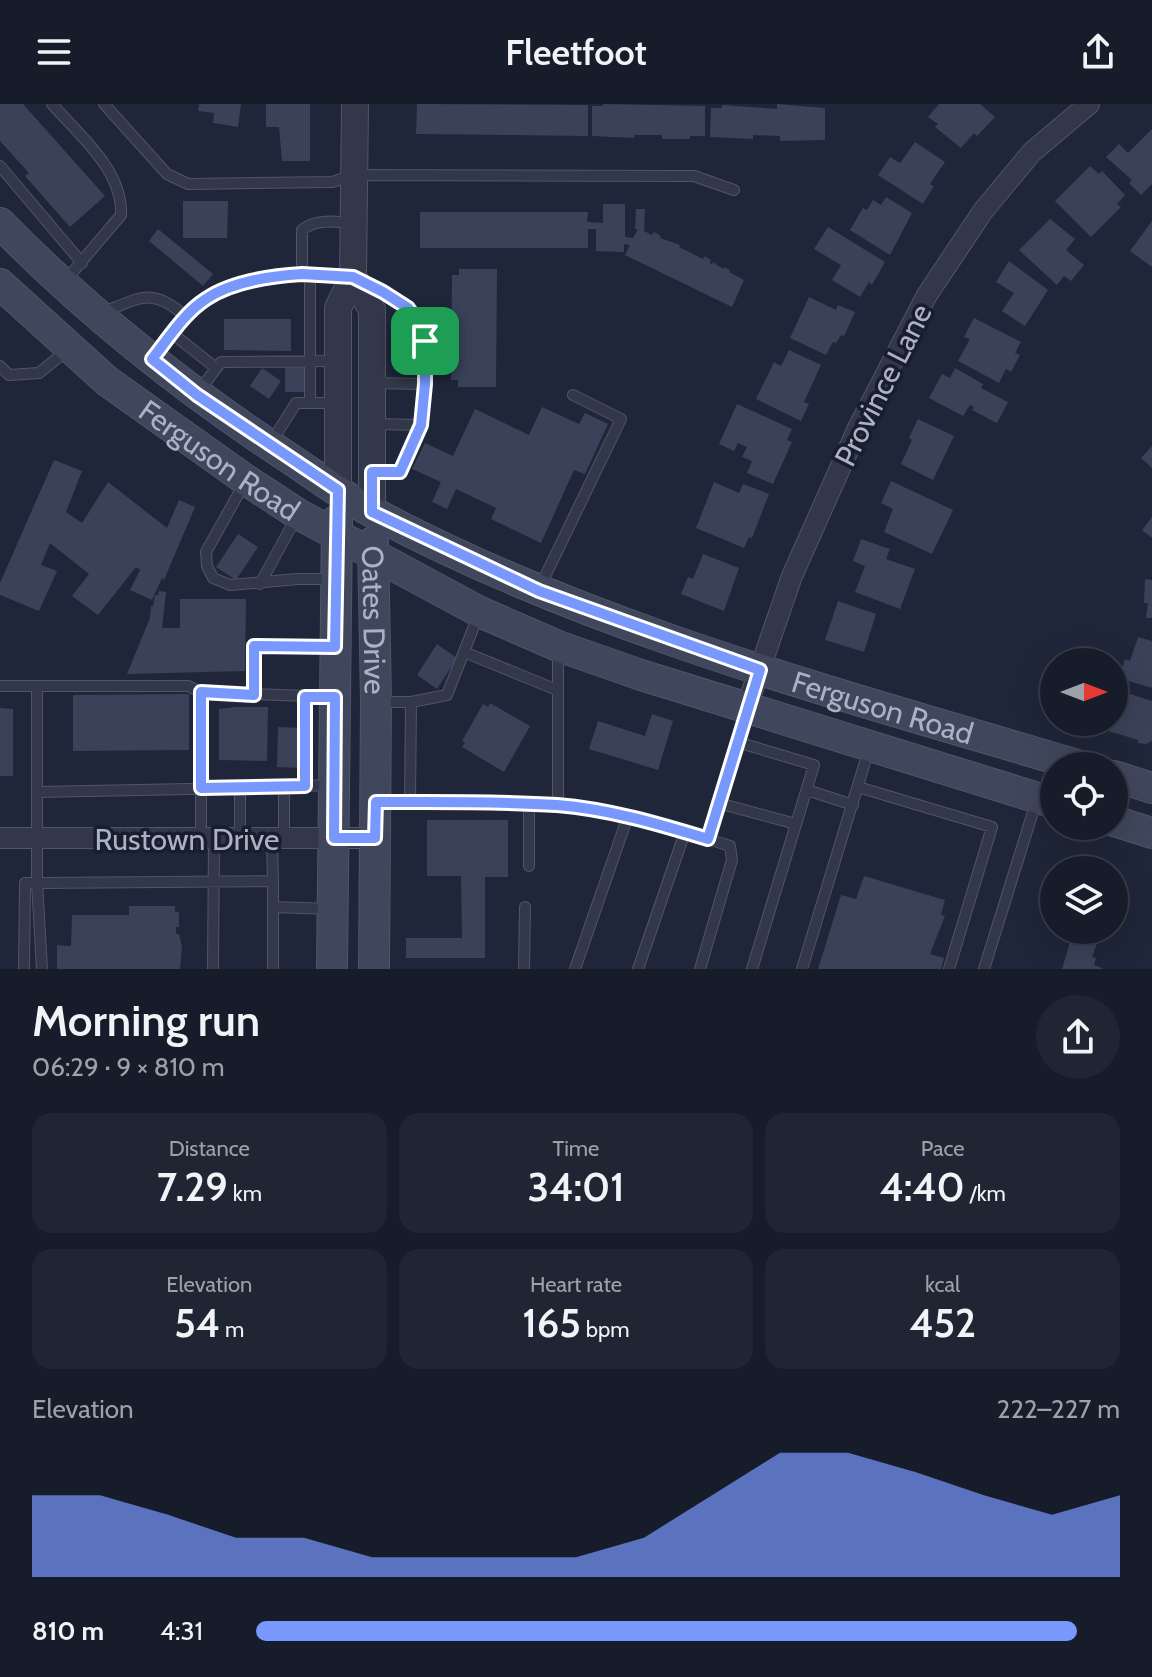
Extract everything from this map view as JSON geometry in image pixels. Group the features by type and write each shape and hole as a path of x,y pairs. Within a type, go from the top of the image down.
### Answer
{"main road":[{"name":"Ferguson Road","path":"0,223 96,315 197,395 372,512 539,591 760,670 1040,754"},
{"name":"Ferguson Road","path":"0,284 107,381 246,480 298,514 480,612 558,646 746,709 1040,798"},
{"path":"70,348 96,315"},
{"name":"Oates Drive","path":"332,969 334,838 320,786 320,697 335,647 338,490"},
{"name":"Oates Drive","path":"372,512 376,702 374,969"},
{"path":"1128,780 1152,788"},
{"path":"1128,825 1152,833"}],"street":[{"name":"Oates Drive","path":"338,490 338,308 353,277 355,104"},
{"name":"Province Lane","path":"746,709 792,576 852,441 927,295 983,211 1032,152 1089,104"},
{"name":"Oates Drive","path":"353,277 372,310 372,512"},
{"name":"Rustown Drive","path":"0,838 375,838"}],"lane":[{"path":"52,104 107,168 122,203 121,215 62,285"},
{"path":"104,104 167,174 188,184 332,182 354,175 694,176 734,190"},
{"path":"0,166 82,263"},
{"path":"310,403 302,230 318,222 353,223"},
{"path":"152,359 204,299 225,288 306,274 353,277 383,292 408,308 417,321 425,341 425,384 421,425 400,472 372,472"},
{"path":"96,315 148,296 172,304 186,317"},
{"path":"173,334 216,368"},
{"path":"0,366 9,375 39,373 70,348"},
{"path":"197,395 221,362 339,361"},
{"path":"371,383 425,384"},
{"path":"539,591 621,419 573,395"},
{"path":"269,445 296,403 337,403"},
{"path":"372,424 421,425"},
{"path":"246,480 206,552 207,566 213,578 230,585 336,579"},
{"path":"260,584 298,514"},
{"path":"376,702 411,702 447,695 480,612"},
{"path":"254,695 254,646 335,647"},
{"path":"558,646 558,805"},
{"path":"464,652 557,690"},
{"path":"0,686 188,686 201,692 320,697"},
{"path":"37,686 36,839 42,969"},
{"path":"201,692 201,788 214,880 213,969"},
{"path":"410,802 411,702"},
{"path":"708,839 746,709"},
{"path":"737,742 814,765 752,969"},
{"path":"802,969 870,747"},
{"path":"37,792 320,786"},
{"path":"858,787 992,827 949,969"},
{"path":"240,788 240,839"},
{"path":"273,969 273,881 284,788"},
{"path":"807,790 853,805"},
{"path":"376,802 558,805 628,816 730,846 732,860 700,969"},
{"path":"718,803 796,824"},
{"path":"529,805 529,866"},
{"path":"575,969 628,816"},
{"path":"984,969 1040,816"},
{"path":"638,969 685,832"},
{"path":"24,969 25,883 273,881"},
{"path":"273,907 333,909"},
{"path":"524,969 525,907"}],"building":[{"path":"0,104 23,104 105,196 70,227 25,176 29,173 0,141"},
{"path":"199,104 241,104 238,127 213,123 214,113 198,111"},
{"path":"266,104 310,104 310,161 282,161 279,127 266,127"},
{"path":"417,104 588,105 588,136 416,134"},
{"path":"777,104 825,108 825,140 780,141 780,136 753,135 753,139 710,137 711,108 722,108 722,105 777,109"},
{"path":"939,104 980,104 995,117 961,148 935,127 938,124 928,117"},
{"path":"592,106 705,106 705,136 662,139 662,135 634,135 634,138 592,136"},
{"path":"1152,129 1152,184 1141,195 1129,183 1132,180 1106,157 1119,144 1128,153"},
{"path":"915,142 945,162 930,184 934,186 923,204 878,175 890,157 900,163"},
{"path":"1090,166 1099,174 1102,171 1125,195 1117,204 1121,207 1091,237 1055,201"},
{"path":"886,197 912,213 890,255 850,230 863,208 867,210 873,200 881,205"},
{"path":"183,201 228,201 227,238 183,238"},
{"path":"603,204 625,204 625,237 633,238 638,229 635,229 636,209 645,209 644,231 652,235 654,232 703,259 704,256 711,260 712,265 713,262 724,267 744,280 732,307 625,255 630,245 624,244 624,252 596,251 596,229 588,229 588,248 420,248 420,212 588,212 587,222 603,223"},
{"path":"1050,219 1075,239 1066,250 1084,265 1071,281 1064,276 1057,285 1019,250"},
{"path":"1152,221 1152,267 1130,251"},
{"path":"828,227 885,262 872,285 869,282 860,297 832,280 841,265 814,249"},
{"path":"158,229 213,274 203,286 149,241"},
{"path":"1009,261 1048,290 1025,326 1002,311 1014,293 996,282"},
{"path":"459,269 497,269 496,387 458,387 458,380 451,380 452,275 459,275"},
{"path":"809,297 836,310 838,305 855,312 844,336 833,342 826,355 790,338"},
{"path":"974,318 1021,342 1015,353 1020,355 1011,372 1006,369 999,383 958,361 970,339 964,337"},
{"path":"224,319 291,319 291,351 224,350"},
{"path":"789,350 821,365 804,402 809,404 801,421 756,399 774,362 781,366"},
{"path":"262,368 281,381 269,399 250,386"},
{"path":"285,368 305,368 304,392 285,392"},
{"path":"955,368 983,384 981,388 1008,402 997,423 972,410 974,407 970,405 963,416 929,398 942,374 950,378"},
{"path":"737,404 792,429 787,440 792,442 773,484 747,473 752,461 742,457 747,447 738,443 734,451 719,444"},
{"path":"542,407 579,424 585,413 608,424 585,474 574,470 541,543 491,519 496,508 456,489 447,509 432,502 441,482 412,469 425,443 453,456 475,409 529,435"},
{"path":"918,419 954,436 933,480 901,464"},
{"path":"1152,446 1152,468 1141,458"},
{"path":"54,460 82,471 66,512 82,523 108,482 167,528 179,500 195,507 164,580 162,578 152,600 130,590 140,570 136,567 98,615 72,596 89,574 50,543 41,565 57,571 39,611 0,595 0,583"},
{"path":"891,481 953,510 932,554 884,532 893,509 881,503"},
{"path":"714,482 739,493 743,484 769,494 752,538 749,537 744,548 696,528"},
{"path":"1152,517 1152,538 1142,530"},
{"path":"238,534 258,547 236,580 216,567"},
{"path":"861,539 890,549 886,559 915,569 900,609 855,592 865,566 853,561"},
{"path":"703,554 739,568 724,611 681,594 688,577 693,579"},
{"path":"1145,579 1152,580 1152,618 1146,618"},
{"path":"159,591 166,592 162,628 180,628 180,599 246,599 245,671 127,674"},
{"path":"838,601 876,614 864,652 825,640"},
{"path":"1138,637 1152,641 1152,688 1128,681 1130,661"},
{"path":"437,644 457,658 437,689 417,675"},
{"path":"1128,693 1152,701 1152,741 1146,744 1138,743 1138,740 1125,736 1128,736"},
{"path":"189,694 189,750 73,751 73,695"},
{"path":"490,703 530,726 504,772 462,747 465,743 462,741 483,704 488,707"},
{"path":"268,707 267,761 219,760 219,709"},
{"path":"0,708 13,709 13,776 0,776"},
{"path":"652,714 673,721 658,770 589,749 598,721 645,736"},
{"path":"278,727 302,728 301,768 277,767"},
{"path":"427,820 508,820 508,877 485,877 485,958 406,958 406,938 462,938 461,876 427,876"},
{"path":"864,876 945,900 941,915 945,916 930,954 944,958 941,969 818,969 841,895 856,899"},
{"path":"129,906 175,906 175,912 179,912 176,934 179,934 182,947 180,969 57,969 57,945 71,946 72,915 129,915"},
{"path":"1069,944 1097,944 1092,957 1096,958 1094,965 1104,969 1062,969"}],"route":[{"path":"302,274 353,277 383,292 408,308 425,341 421,425 400,472 372,472 372,512 539,591 760,670 708,839 628,816 558,805 410,802 376,802 375,838 334,838 335,697 305,697 305,786 201,788 201,692 254,695 254,646 335,647 338,490 197,395 152,359 204,299 225,288 302,274"}]}
